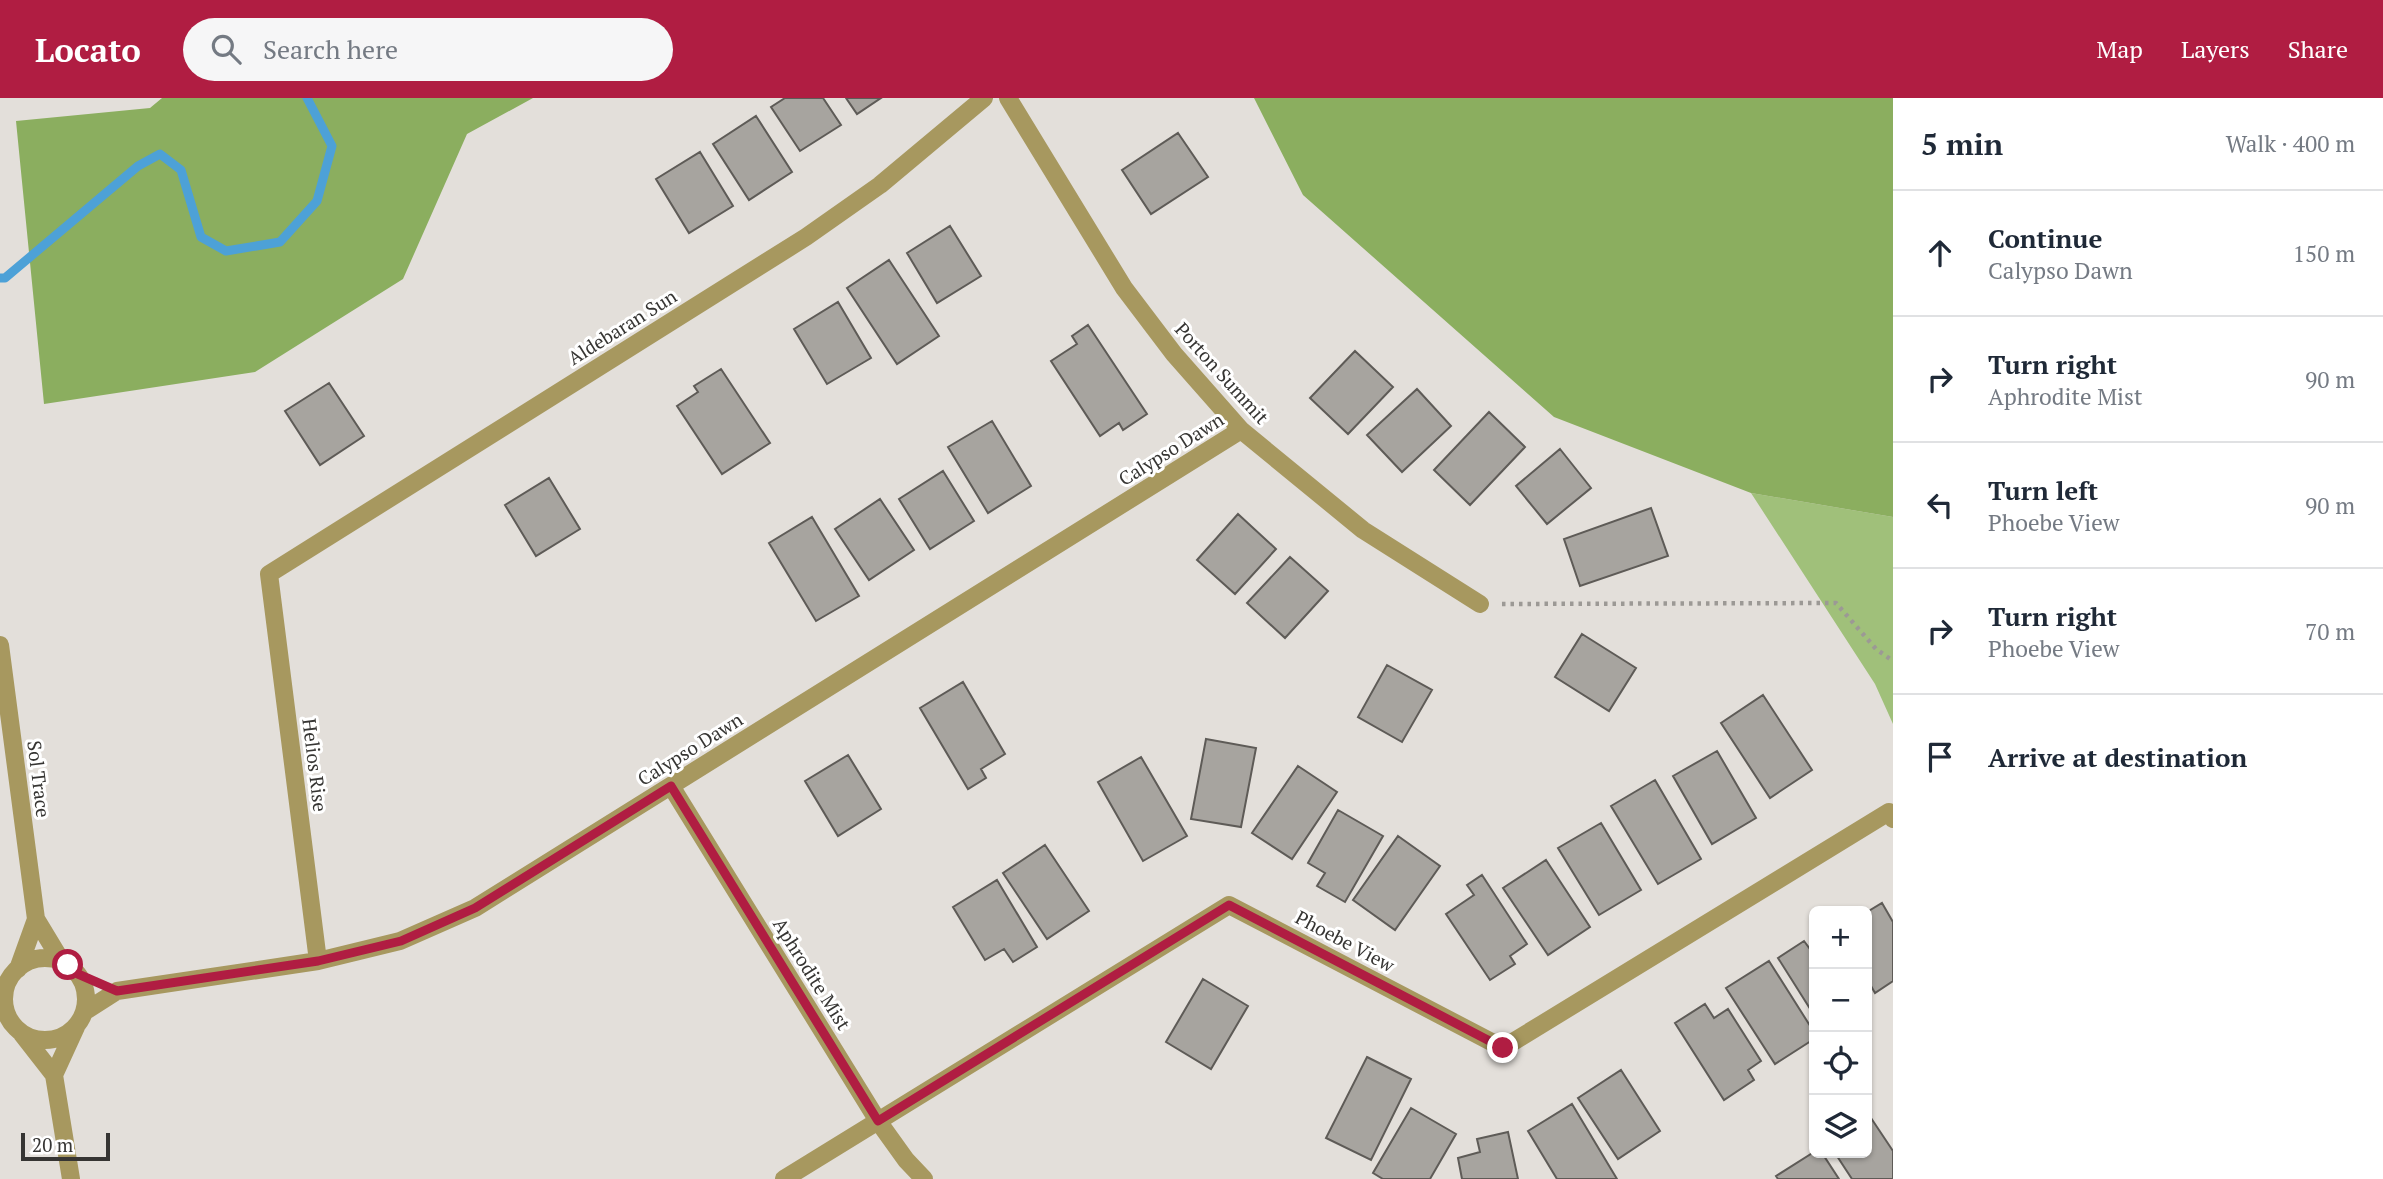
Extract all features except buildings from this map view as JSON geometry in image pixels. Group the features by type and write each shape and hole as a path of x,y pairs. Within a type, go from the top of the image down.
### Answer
{"street":[{"name":"Aldebaran Sun","path":"270,574 806,237 880,185 984,98"},
{"name":"Porton Summit","path":"1008,98 1124,288 1174,354 1241,430 1363,530 1480,604"},
{"name":"Calypso Dawn","path":"81,1018 117,991 318,961 401,941 475,908 1241,430"},
{"name":"Helios Rise","path":"270,574 318,961"},
{"name":"Sol Trace","path":"0,645 36,919 62,962"},
{"name":"Aphrodite Mist","path":"671,786 878,1121 906,1160 924,1179"},
{"name":"Phoebe View","path":"784,1179 1229,905 1503,1048 1891,815"},
{"name":"Sol Trace","path":"9,978 36,919"},
{"path":"71,1179 54,1075 9,1022 5,993 9,978 29,962 42,958 62,962 78,974 117,991"},
{"path":"54,1075 81,1018 86,999 78,974"},
{"path":"9,1022 29,1037 42,1040 68,1033 81,1018"}],"path":[{"path":"1480,604 1836,603 1876,649 1893,661"}],"green space":[{"path":"162,98 533,98 467,134 403,279 255,372 44,404 16,121 150,108"},
{"path":"1254,98 1893,98 1893,517 1751,493 1554,417 1303,195"},
{"path":"1751,493 1893,517 1893,724 1875,684"}],"waterway":[{"path":"0,278 5,278 138,166 160,154 181,170 201,237 226,251 280,242 317,201 332,146 307,98"}],"route":[{"path":"68,965 78,974 117,991 318,961 401,941 475,908 671,786 878,1121 1229,905 1503,1048"}]}
